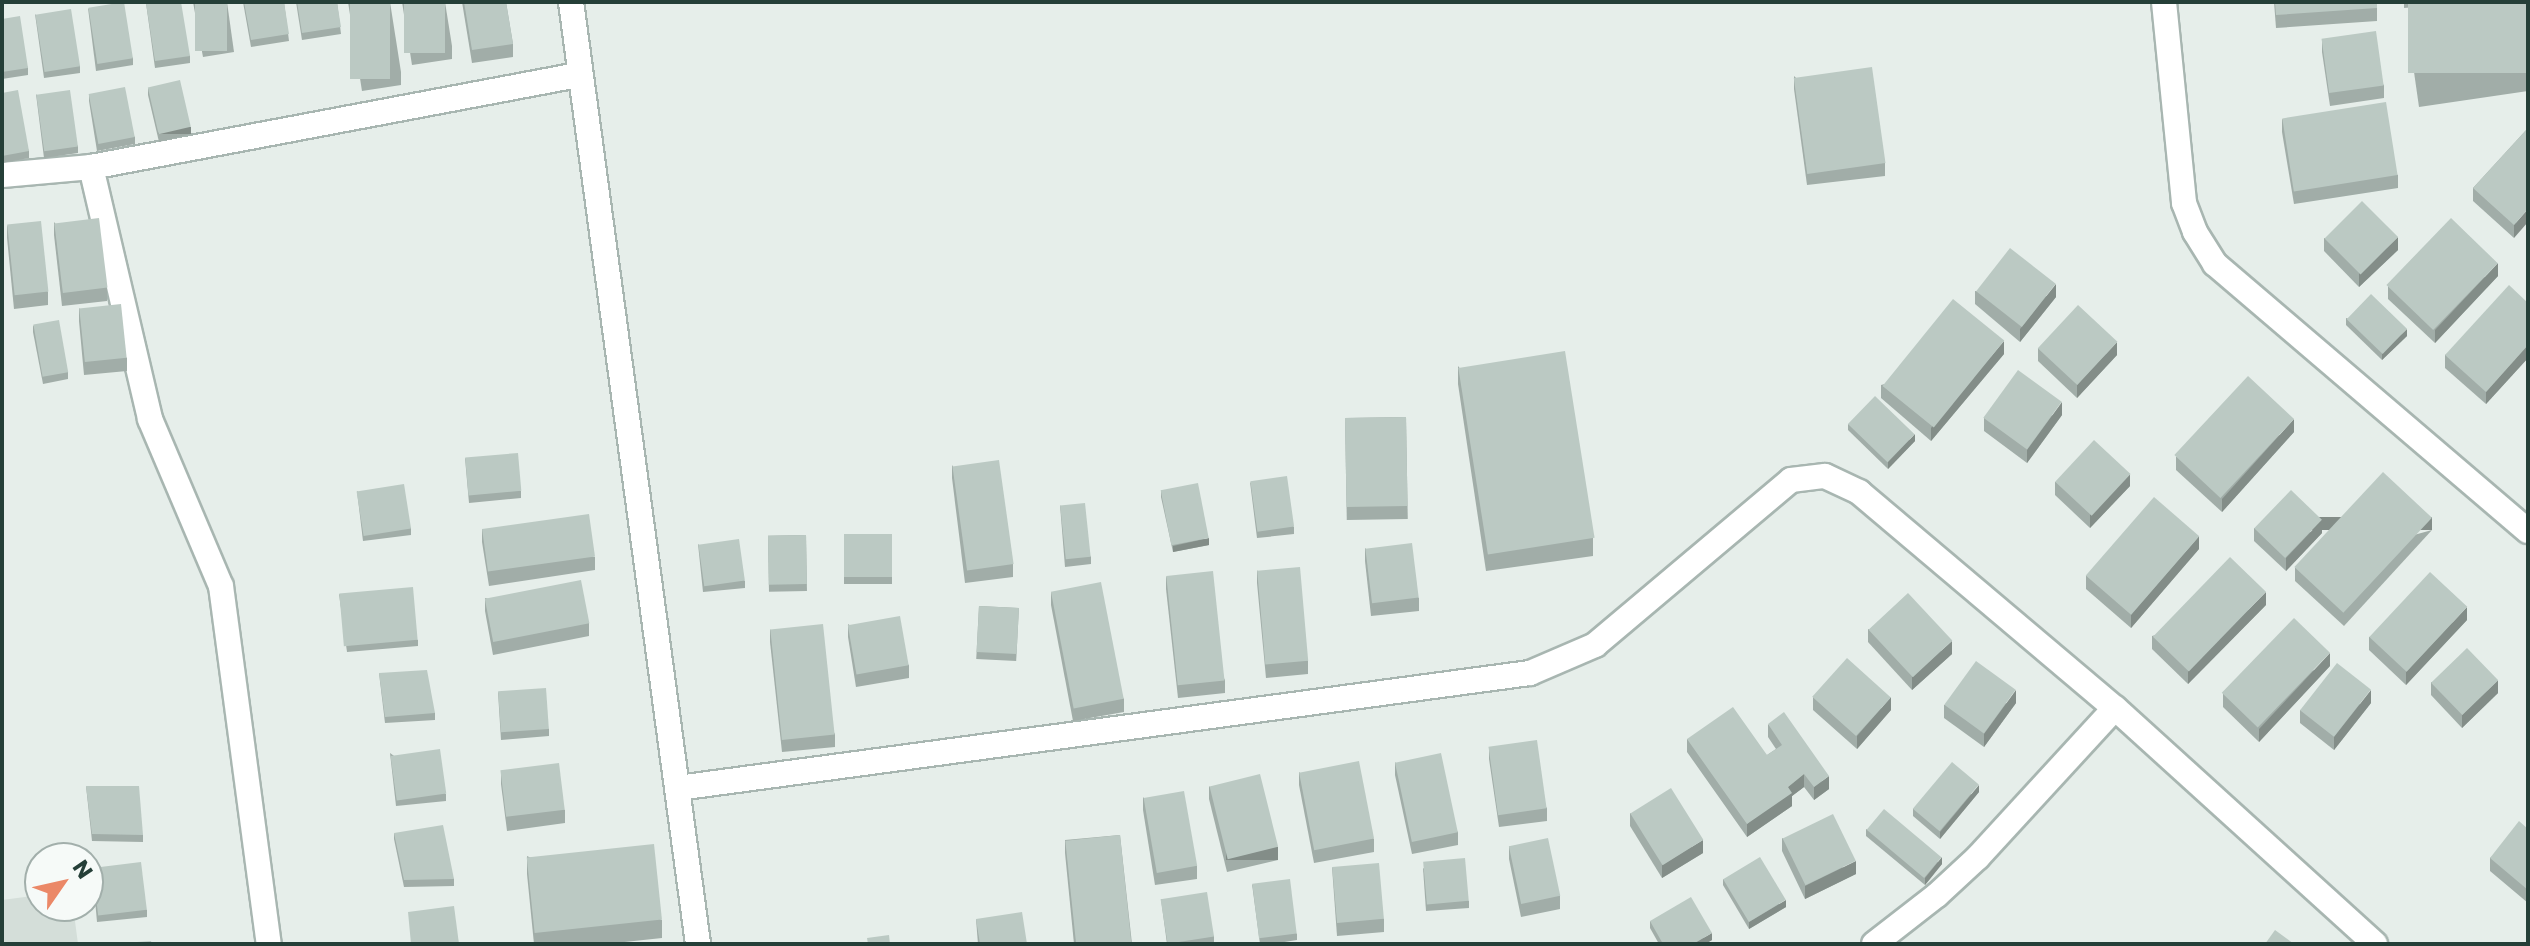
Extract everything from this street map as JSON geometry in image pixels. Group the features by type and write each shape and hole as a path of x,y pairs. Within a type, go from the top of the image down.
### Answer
{"street":[{"path":"571,2 698,944"},
{"path":"2164,2 2184,203 2195,232 2215,264 2528,531"},
{"path":"2,175 91,167 580,75"},
{"path":"91,167 150,419 221,586 269,944"},
{"path":"678,788 1530,673 1595,645 1791,480 1825,476 1859,492 2115,708 2375,944"},
{"path":"1874,944 1937,895 1978,857 2115,708"}],"shaded area":[{"path":"24,897 24,922 75,922 78,944 2,944 2,900"}],"building":[{"path":"124,2 133,58 97,64 88,8"},
{"path":"181,2 190,56 155,61 146,3"},
{"path":"195,2 227,2 227,51 195,51"},
{"path":"244,2 284,2 289,34 251,40"},
{"path":"297,2 337,2 341,27 302,33"},
{"path":"350,2 390,2 390,79 350,79"},
{"path":"404,2 445,2 445,53 404,53"},
{"path":"464,2 506,2 513,44 472,50"},
{"path":"2275,2 2377,2 2377,8 2276,15"},
{"path":"2408,2 2528,2 2528,73 2408,73"},
{"path":"71,9 80,66 45,72 35,15"},
{"path":"20,16 28,68 2,72 2,19"},
{"path":"2376,31 2384,85 2329,93 2322,39"},
{"path":"1872,67 1885,163 1807,174 1794,78"},
{"path":"180,80 191,127 159,134 148,87"},
{"path":"125,87 135,137 98,144 89,94"},
{"path":"18,90 29,151 2,156 2,93"},
{"path":"70,90 78,146 44,151 36,95"},
{"path":"2386,102 2398,175 2294,192 2282,118"},
{"path":"2528,128 2528,209 2514,225 2473,188"},
{"path":"2362,201 2398,237 2361,275 2325,238"},
{"path":"99,218 108,287 63,293 54,223"},
{"path":"2451,218 2498,263 2433,330 2386,285"},
{"path":"41,221 48,292 15,295 7,225"},
{"path":"2010,248 2056,284 2022,327 1976,291"},
{"path":"2509,285 2528,303 2528,345 2486,392 2445,355"},
{"path":"2371,294 2407,329 2383,354 2347,319"},
{"path":"1953,299 2004,341 1934,428 1883,386"},
{"path":"121,304 127,358 85,362 79,308"},
{"path":"2078,305 2117,342 2077,385 2038,348"},
{"path":"59,320 68,372 43,377 33,325"},
{"path":"1565,351 1595,538 1488,555 1458,368"},
{"path":"2018,370 2062,402 2027,449 1983,418"},
{"path":"2248,376 2294,419 2220,498 2174,455"},
{"path":"1875,396 1915,434 1887,462 1848,424"},
{"path":"1406,417 1408,506 1347,507 1345,418"},
{"path":"2094,440 2131,474 2092,516 2055,482"},
{"path":"518,453 521,491 469,495 465,458"},
{"path":"999,460 1014,564 967,571 952,467"},
{"path":"2383,472 2432,518 2343,613 2294,567"},
{"path":"1287,476 1294,527 1257,532 1250,481"},
{"path":"1198,483 1209,538 1171,545 1161,490"},
{"path":"404,484 411,528 364,536 357,492"},
{"path":"2291,490 2322,520 2285,558 2254,528"},
{"path":"2154,497 2199,536 2131,615 2086,575"},
{"path":"1085,503 1091,557 1066,559 1060,506"},
{"path":"589,514 595,557 488,572 482,529"},
{"path":"844,534 892,534 892,577 844,577"},
{"path":"806,535 807,584 769,585 768,536"},
{"path":"739,539 745,581 704,586 698,545"},
{"path":"1412,543 1419,598 1372,603 1365,549"},
{"path":"2230,557 2266,592 2189,672 2153,637"},
{"path":"1300,567 1308,661 1265,664 1257,571"},
{"path":"1213,571 1224,680 1178,685 1166,576"},
{"path":"2430,572 2467,607 2407,672 2369,637"},
{"path":"581,580 589,623 493,642 485,599"},
{"path":"1101,582 1124,699 1074,709 1051,592"},
{"path":"413,587 418,640 344,646 339,593"},
{"path":"1908,593 1952,641 1913,677 1869,630"},
{"path":"979,606 1019,608 1017,654 977,652"},
{"path":"900,616 909,665 856,674 848,625"},
{"path":"2294,618 2330,653 2258,728 2222,693"},
{"path":"823,624 835,734 782,740 770,630"},
{"path":"2467,648 2498,680 2462,715 2431,683"},
{"path":"1847,658 1891,697 1856,736 1812,697"},
{"path":"1976,661 2016,690 1984,733 1944,705"},
{"path":"2337,663 2371,689 2334,737 2300,710"},
{"path":"427,670 435,713 385,717 379,673"},
{"path":"546,688 549,729 501,732 498,691"},
{"path":"1733,707 1767,755 1782,745 1768,724 1784,712 1829,776 1814,787 1804,774 1788,787 1792,793 1747,824 1687,739"},
{"path":"1537,740 1547,808 1498,815 1488,747"},
{"path":"440,749 446,794 397,801 390,756"},
{"path":"1441,753 1458,832 1412,842 1395,763"},
{"path":"1359,761 1374,839 1314,850 1299,773"},
{"path":"1952,762 1979,784 1940,831 1913,809"},
{"path":"559,763 565,810 506,817 500,770"},
{"path":"1260,774 1278,847 1228,859 1210,787"},
{"path":"86,786 139,786 143,835 92,834"},
{"path":"1671,788 1703,840 1663,865 1630,813"},
{"path":"1184,791 1197,866 1157,873 1144,798"},
{"path":"1884,809 1941,857 1924,878 1867,830"},
{"path":"1833,814 1856,861 1805,885 1783,839"},
{"path":"2519,821 2528,829 2528,890 2490,858"},
{"path":"443,825 454,879 404,880 394,833"},
{"path":"1120,835 1131,943 1076,944 1065,841"},
{"path":"1548,838 1560,896 1521,904 1509,846"},
{"path":"654,844 662,920 535,933 527,857"},
{"path":"1760,857 1786,900 1749,922 1723,879"},
{"path":"1465,858 1469,901 1427,904 1423,862"},
{"path":"141,862 147,910 104,915 104,867"},
{"path":"1379,863 1384,919 1337,923 1332,867"},
{"path":"1290,879 1297,934 1259,938 1252,884"},
{"path":"1207,892 1214,936 1168,944 1161,899"},
{"path":"1691,897 1712,933 1693,944 1663,944 1650,921"},
{"path":"454,906 459,944 411,944 408,912"},
{"path":"1022,912 1027,944 980,944 976,919"},
{"path":"2275,930 2294,944 2265,944"},
{"path":"889,935 890,944 868,944 867,938"},
{"path":"151,941 152,944 109,944"}]}
